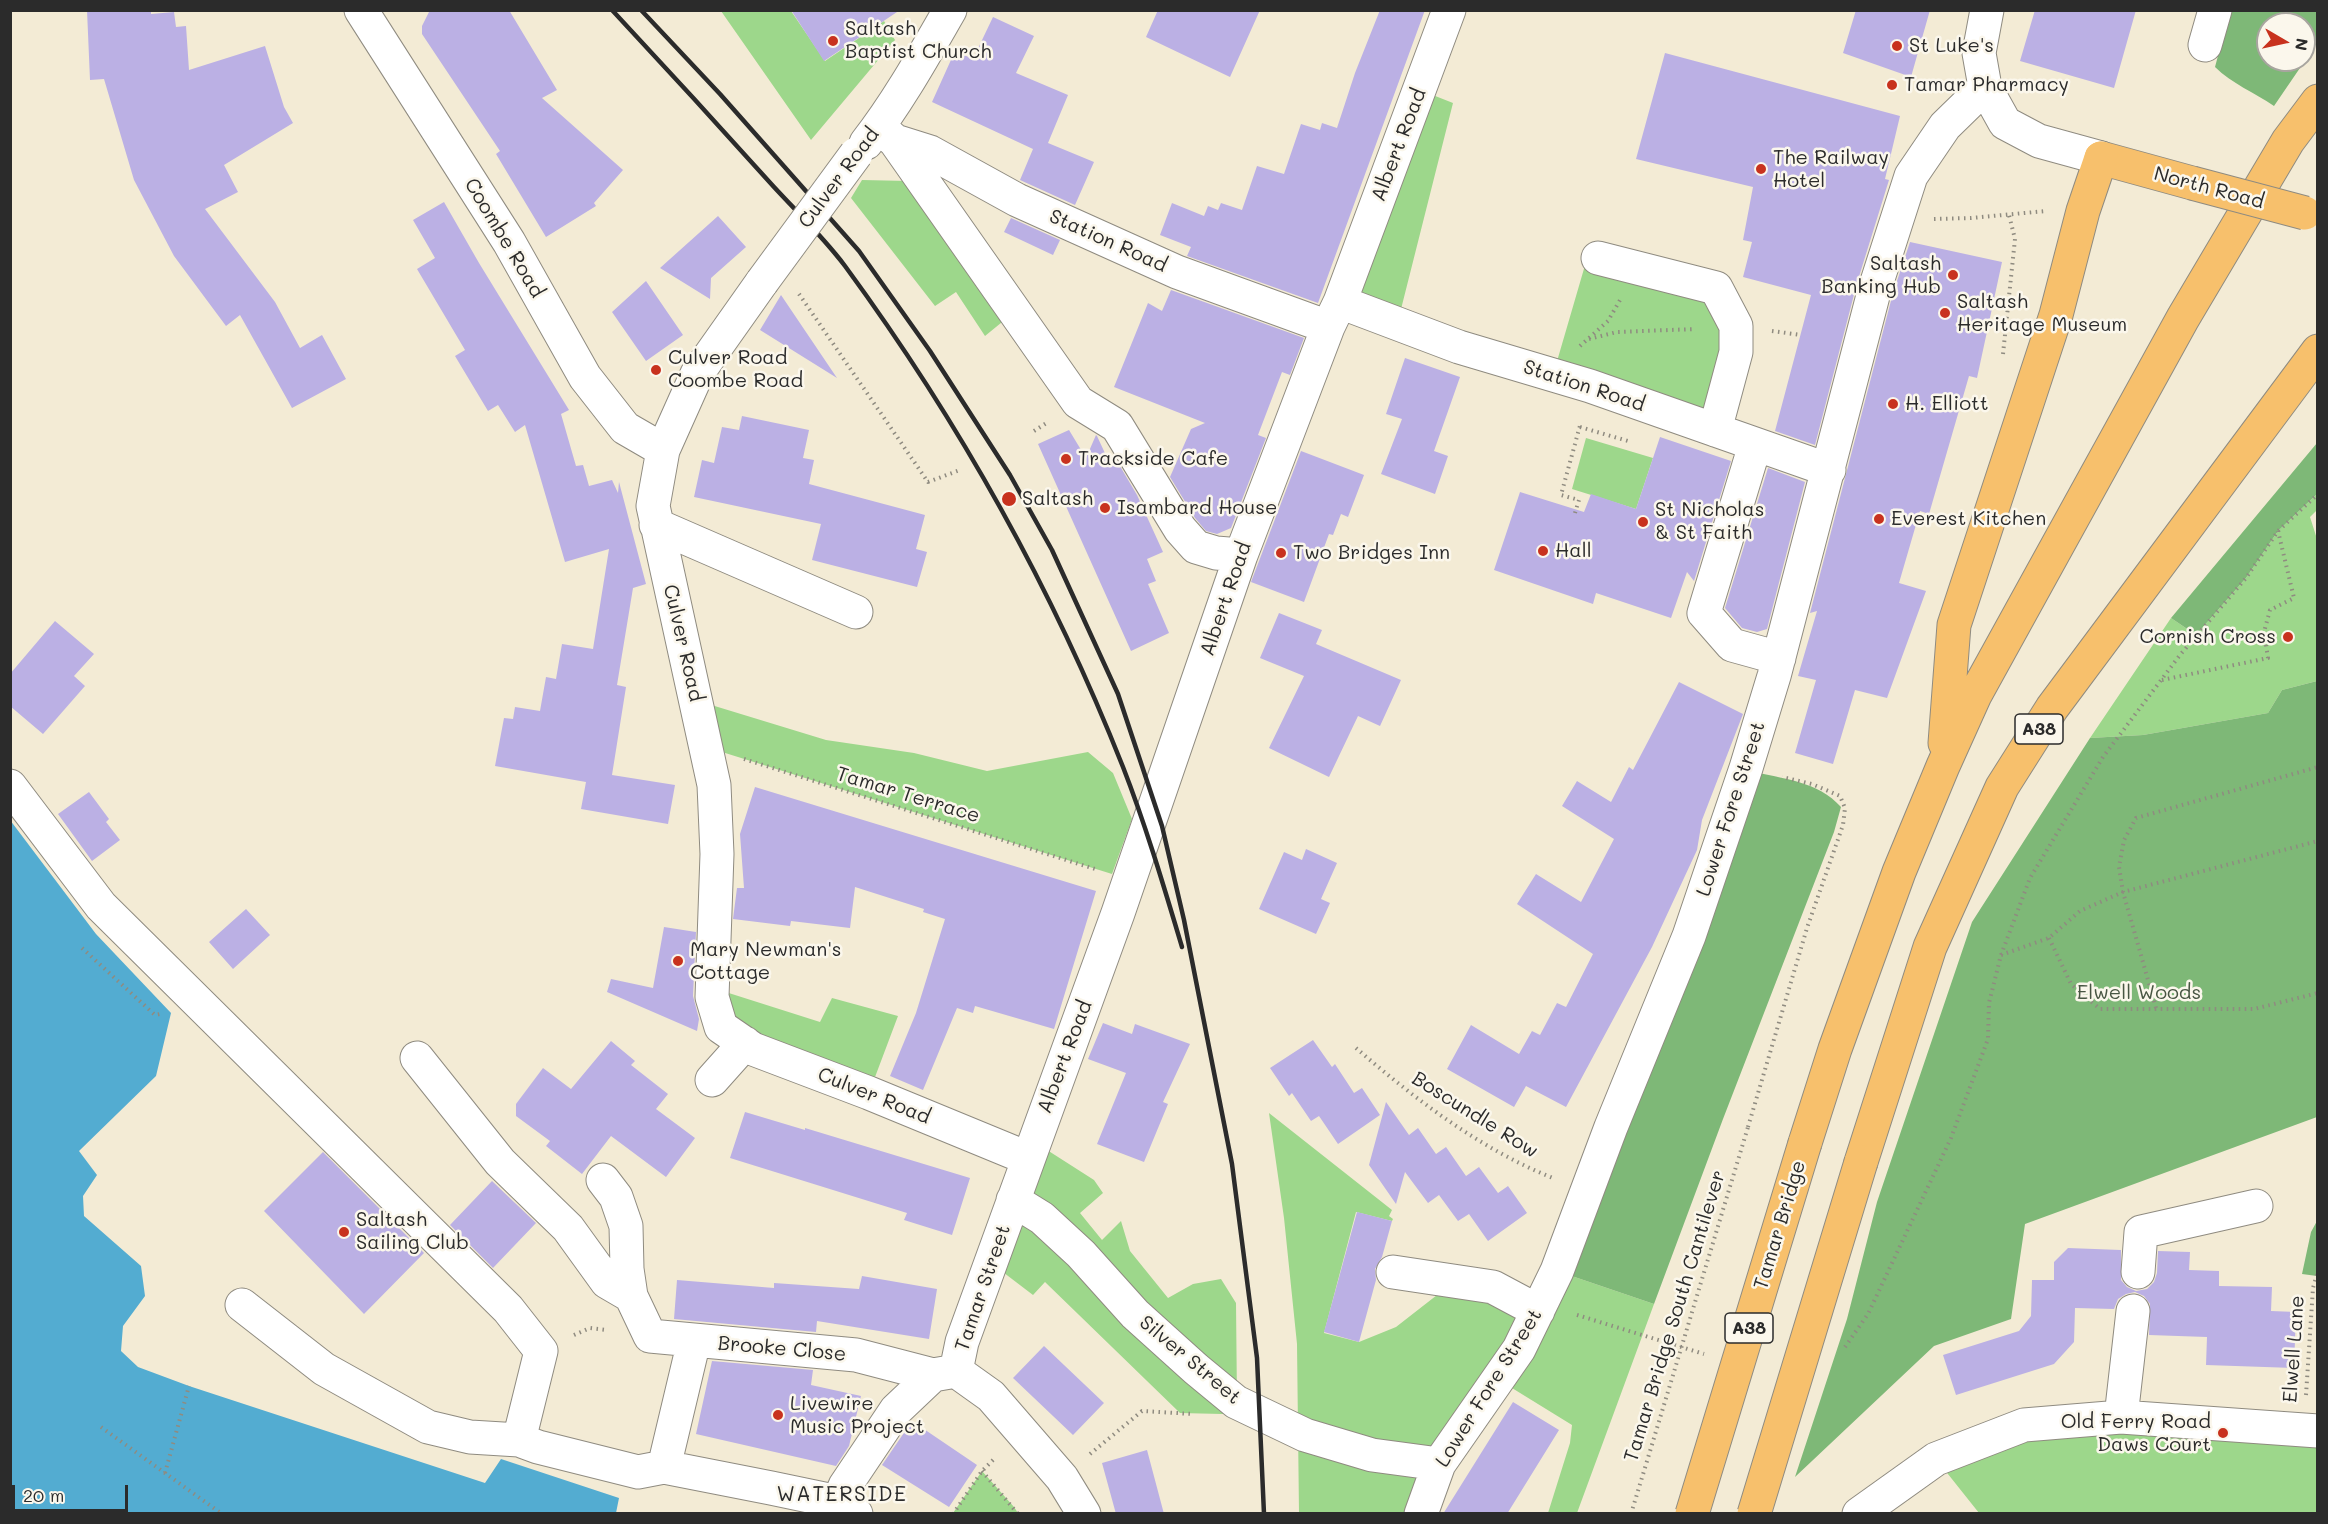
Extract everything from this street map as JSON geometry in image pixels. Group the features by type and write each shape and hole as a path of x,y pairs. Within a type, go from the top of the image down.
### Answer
{"main road":[{"name":"A38","path":"1943,766 1976,695 2183,318 2288,141 2318,101"},
{"name":"North Road","path":"2101,158 2313,218"},
{"name":"A38","path":"1943,766 1954,625 2056,315 2088,196 2101,158"},
{"name":"A38","path":"1754,1514 1861,1162 1930,947 2002,787 2052,708 2318,351"},
{"name":"Tamar Bridge","path":"1692,1514 1834,1049 1899,872 1943,766"}],"street":[{"name":"Coombe Road","path":"361,10 509,242 585,377 625,428 663,450"},
{"name":"Culver Road","path":"950,10 887,134 856,154 697,374 663,450 653,506 714,785 717,854 712,998 721,1027 753,1049 869,1093 1027,1158"},
{"name":"Albert Road","path":"1027,1158 1118,913 1240,555 1334,315 1449,10"},
{"path":"1987,10 1979,53 1985,87 2005,123 2039,141 2101,158"},
{"path":"2205,45 2215,10"},
{"name":"Lower Fore Street","path":"1421,1514 1440,1464 1511,1362 1557,1271 1615,1117 1689,936 1746,768 1779,658 1875,288 1911,176 1945,126 1985,87"},
{"name":"Station Road","path":"887,134 930,152 1017,200 1177,272 1459,347 1590,386 1828,470"},
{"path":"887,134 1078,402 1117,426 1180,529 1196,547 1216,553 1240,555"},
{"path":"1598,258 1716,288 1736,326 1736,352 1715,430"},
{"path":"1755,445 1704,613 1732,645 1779,658"},
{"path":"656,525 856,612"},
{"path":"10,786 100,906 444,1243 508,1309 541,1351 519,1440"},
{"path":"712,1080 745,1044"},
{"path":"417,1058 500,1162 568,1228 607,1282 631,1296"},
{"name":"Tamar Street","path":"1027,1158 962,1342 944,1373 991,1396 1062,1478 1084,1514"},
{"path":"603,1180 616,1197 626,1226 627,1269 631,1296 650,1336"},
{"name":"Silver Street","path":"1013,1200 1042,1218 1081,1254 1135,1314 1236,1402 1305,1435 1372,1455 1440,1464"},
{"path":"2138,1272 2141,1232 2256,1206"},
{"path":"1394,1272 1493,1287 1540,1307"},
{"path":"242,1305 324,1369 428,1427 470,1437 519,1440 538,1447 638,1472 664,1467 847,1508 845,1486 896,1410 944,1373"},
{"path":"2121,1417 2133,1311"},
{"name":"Brooke Close","path":"650,1336 856,1355 944,1373"},
{"path":"664,1467 694,1341"},
{"path":"1859,1514 1936,1459 2024,1425 2121,1417 2311,1431"}],"path":[{"path":"1897,219 2041,213 2088,196"},
{"path":"2005,363 2003,351 2015,239 2009,215"},
{"path":"1553,375 1608,321 1636,267"},
{"path":"769,272 928,482 960,470"},
{"path":"1588,339 1617,332 1736,326"},
{"path":"1575,513 1579,500 1561,495 1590,386"},
{"path":"1580,427 1630,442"},
{"path":"1844,1348 1868,1314 1951,1138 1988,1039 1989,1003 2001,955 2030,878 2103,757 2180,655 2246,578 2278,531 2318,494"},
{"path":"2162,680 2268,658 2264,632 2270,610 2294,598 2278,531"},
{"name":"Tamar Terrace","path":"706,747 1102,871"},
{"path":"2156,1008 2123,892 2119,867 2124,840 2136,818 2318,767"},
{"name":"Tamar Bridge South Cantilever","path":"1630,1514 1807,928 1844,825 1845,808 1840,796 1831,790 1746,768"},
{"path":"2001,955 2049,938 2080,911 2123,892 2318,841"},
{"path":"2049,938 2071,984 2100,1009 2254,1009 2318,993"},
{"name":"Boscundle Row","path":"1356,1048 1408,1093 1517,1164 1587,1192"},
{"name":"Elwell Lane","path":"2311,1431 2313,1288 2318,1271"},
{"path":"1540,1307 1707,1355"},
{"path":"541,1351 590,1328 650,1336"},
{"path":"165,1473 189,1386"},
{"path":"1062,1478 1142,1411 1202,1414"},
{"path":"101,1427 222,1514"},
{"path":"953,1514 982,1471 1021,1431"},
{"path":"982,1471 1018,1514"}],"green space":[{"path":"721,11 791,11 825,61 884,21 895,40 811,140"},
{"path":"2230,11 2317,11 2316,44 2316,12 2256,12 2256,72 2297,72 2274,106 2215,67"},
{"path":"1420,90 1453,103 1397,325 1340,302"},
{"path":"862,180 909,181 1007,318 985,336 956,292 935,306 851,198"},
{"path":"1588,255 1672,276 1736,326 1715,430 1553,375"},
{"path":"1586,438 1653,458 1636,509 1572,489"},
{"path":"2317,443 2317,494 2278,531 2246,578 2196,635 2171,618"},
{"path":"2317,494 2317,510 2310,517 2317,539 2317,681 2282,690 2268,713 2143,735 2090,738 2171,618 2196,635 2246,578 2278,531"},
{"name":"Elwell Woods","path":"2317,681 2317,1117 2025,1224 2011,1319 1934,1346 1795,1477 1847,1319 1877,1202 1972,922 2090,738 2143,735 2268,713 2282,690"},
{"path":"695,700 826,740 914,753 987,771 1088,752 1113,773 1132,819 1112,874 706,747"},
{"path":"1750,771 1811,786 1832,798 1841,807 1834,832 1654,1304 1557,1271"},
{"path":"713,988 820,1022 832,998 898,1016 869,1093 753,1049"},
{"path":"1269,1113 1392,1210 1389,1216 1393,1219 1392,1221 1356,1212 1324,1333 1359,1342 1396,1327 1455,1281 1538,1310 1557,1271 1654,1304 1577,1513 1548,1513 1570,1443 1572,1425 1499,1380 1421,1513 1299,1513 1297,1344 1284,1218"},
{"path":"1033,1141 1094,1180 1103,1193 1080,1213 1102,1240 1121,1221 1130,1251 1168,1298 1193,1284 1221,1279 1236,1303 1237,1402 1264,1415 1180,1413 1045,1282 1033,1295 991,1263"},
{"path":"2317,1221 2317,1276 2302,1274 2311,1232"},
{"path":"2018,1427 2317,1431 2317,1513 1979,1513 1936,1459"},
{"path":"982,1471 1014,1507 1018,1513 953,1513"}],"water":[{"path":"10,820 96,934 171,1013 156,1076 79,1151 97,1175 83,1196 84,1216 141,1266 145,1296 123,1326 121,1351 138,1367 189,1386 485,1483 501,1459 619,1498 616,1513 11,1513"}],"building":[{"path":"87,10 151,10 151,14 174,12 176,27 186,26 189,70 265,46 284,107 293,123 224,165 238,192 205,209 275,302 300,348 322,335 346,379 292,408 240,315 226,326 174,256 134,180 104,79 90,80"},
{"path":"430,10 509,10 557,90 542,98 623,170 594,203 596,206 546,237 496,154 500,151 422,34 422,26"},
{"name":"Saltash Baptist Church","path":"791,10 900,10 824,61"},
{"path":"1158,10 1260,10 1230,77 1146,37"},
{"path":"1380,10 1425,10 1318,303 1187,256 1191,247 1160,235 1172,203 1204,216 1208,206 1218,210 1221,203 1242,210 1257,166 1284,174 1301,124 1320,130 1322,123 1337,128 1355,73"},
{"path":"1856,10 1930,10 1911,77 1843,53"},
{"path":"2035,10 2136,10 2114,88 2020,61"},
{"path":"993,17 1034,36 1016,73 1068,95 1048,143 1094,162 1075,205 1020,180 1033,149 932,102 955,51 973,59"},
{"path":"1665,53 1900,116 1885,179 1889,180 1857,283 1815,445 1775,431 1811,295 1743,277 1752,242 1743,240 1753,187 1636,159"},
{"path":"444,202 569,410 561,414 576,466 583,465 589,486 612,480 618,493 619,482 646,584 633,588 617,685 626,687 612,775 675,785 668,824 581,809 586,782 495,766 504,718 513,719 515,707 540,711 546,677 556,679 562,644 593,649 609,549 565,562 525,425 515,432 498,405 488,411 455,356 465,350 417,269 435,258 413,220"},
{"path":"718,216 746,247 711,278 710,299 660,268"},
{"path":"1011,218 1060,240 1053,255 1004,232"},
{"path":"1910,242 2002,262 1977,378 1969,376 1929,514 1920,511 1899,583 1926,591 1887,698 1855,690 1833,764 1795,753 1816,680 1798,676 1817,611 1810,613 1893,293"},
{"path":"646,281 683,335 646,361 612,312"},
{"path":"1171,290 1304,338 1290,375 1282,372 1258,435 1266,438 1231,528 1217,534 1206,531 1195,518 1170,477 1191,429 1205,423 1114,387 1148,303 1162,311"},
{"path":"781,295 837,378 760,330"},
{"path":"1405,358 1460,377 1434,451 1448,456 1435,494 1381,474 1402,419 1386,414"},
{"path":"742,416 809,430 803,458 814,460 809,484 925,515 916,549 927,552 917,587 812,560 821,524 694,497 702,460 714,463 722,427 739,430"},
{"name":"Isambard House","path":"1069,430 1086,458 1096,435 1110,464 1117,461 1137,495 1163,552 1147,559 1156,581 1148,584 1169,633 1131,651 1038,444"},
{"name":"St Nicholas & St Faith","path":"1660,437 1731,461 1694,581 1687,572 1671,618 1596,593 1593,604 1494,570 1520,492 1584,512 1591,494 1636,509"},
{"path":"1301,451 1364,475 1348,517 1341,514 1333,535 1329,534 1304,602 1251,582"},
{"path":"1768,468 1805,482 1767,629 1757,632 1742,628 1725,608"},
{"path":"1279,613 1322,630 1316,644 1401,680 1380,726 1358,716 1329,777 1269,748 1304,676 1260,658"},
{"path":"55,621 94,654 74,676 85,686 43,734 10,706 10,674"},
{"path":"1679,682 1743,714 1702,820 1697,850 1652,947 1566,1107 1526,1086 1514,1107 1447,1069 1471,1025 1519,1054 1532,1031 1540,1035 1557,1003 1566,1007 1593,954 1517,904 1536,874 1581,902 1614,839 1562,806 1577,781 1611,802 1629,767 1633,770"},
{"path":"755,787 1096,891 1054,1029 975,1006 973,1013 957,1008 923,1090 890,1076 916,1013 945,919 923,912 924,909 855,887 850,928 791,921 790,926 733,919 737,888 744,888 740,834"},
{"path":"89,792 109,819 106,822 120,840 92,861 58,814"},
{"path":"1306,849 1337,863 1321,899 1330,903 1316,934 1259,909 1284,852 1302,860"},
{"path":"246,909 270,935 233,969 209,942"},
{"path":"664,927 696,932 693,996 699,1019 697,1031 607,992 611,979 653,988"},
{"path":"1103,1023 1132,1034 1135,1024 1190,1044 1163,1102 1168,1104 1144,1162 1097,1144 1126,1073 1088,1059"},
{"path":"1313,1040 1332,1067 1335,1064 1354,1093 1362,1088 1380,1115 1338,1144 1319,1116 1311,1121 1292,1093 1289,1096 1270,1068"},
{"path":"611,1041 635,1061 631,1065 668,1094 656,1109 695,1138 666,1177 611,1136 582,1174 546,1146 550,1141 516,1116 516,1104 543,1068 571,1089"},
{"path":"1386,1102 1409,1135 1418,1128 1436,1154 1446,1147 1466,1176 1479,1167 1498,1193 1508,1186 1527,1213 1488,1241 1469,1214 1458,1221 1439,1195 1428,1203 1405,1172 1396,1204 1369,1165"},
{"path":"745,1112 970,1178 952,1235 904,1220 907,1213 730,1158"},
{"name":"Saltash Sailing Club","path":"323,1152 424,1253 364,1314 264,1211"},
{"path":"492,1181 536,1223 493,1268 450,1225"},
{"path":"1357,1212 1392,1221 1382,1257 1375,1269 1376,1280 1359,1342 1324,1332"},
{"path":"2068,1248 2121,1250 2121,1280 2127,1287 2136,1291 2147,1289 2154,1282 2157,1273 2158,1251 2190,1252 2189,1270 2219,1271 2219,1286 2272,1287 2271,1311 2296,1312 2294,1368 2206,1365 2207,1337 2149,1335 2150,1304 2144,1296 2135,1292 2118,1299 2114,1309 2075,1308 2074,1342 2054,1364 1956,1395 1943,1355 2019,1331 2031,1316 2032,1280 2054,1280 2054,1262"},
{"path":"862,1276 937,1289 929,1339 817,1321 816,1332 674,1319 677,1280 774,1288 774,1283 859,1289"},
{"path":"1044,1346 1104,1403 1073,1435 1013,1378"},
{"name":"Livewire Music Project","path":"712,1361 813,1370 811,1385 861,1396 849,1446 836,1466 696,1434"},
{"path":"1513,1402 1559,1430 1507,1514 1443,1514"},
{"path":"912,1421 977,1465 949,1507 882,1465"},
{"path":"1147,1450 1164,1514 1116,1514 1102,1463"}],"railway":[{"path":"612,10 837,256 887,324 964,446 1034,571 1096,701 1139,812 1182,947"},
{"path":"641,10 720,94 859,251 930,351 1010,475 1052,550 1118,694 1162,826 1184,920 1232,1164 1257,1358 1264,1514"}],"place":[{"name":"Saltash Baptist Church","path":"833,41"},
{"name":"St Luke's","path":"1897,46"},
{"name":"Tamar Pharmacy","path":"1892,85"},
{"name":"The Railway Hotel","path":"1761,169"},
{"name":"Saltash Banking Hub","path":"1953,275"},
{"name":"Saltash Heritage Museum","path":"1945,313"},
{"name":"Culver Road Coombe Road","path":"656,370"},
{"name":"H. Elliott","path":"1893,404"},
{"name":"Trackside Cafe","path":"1066,459"},
{"name":"Saltash","path":"1009,499"},
{"name":"Isambard House","path":"1105,508"},
{"name":"Everest Kitchen","path":"1879,519"},
{"name":"St Nicholas & St Faith","path":"1643,522"},
{"name":"Hall","path":"1543,551"},
{"name":"Two Bridges Inn","path":"1281,553"},
{"name":"Cornish Cross","path":"2288,637"},
{"name":"Mary Newman's Cottage","path":"678,961"},
{"name":"Saltash Sailing Club","path":"344,1232"},
{"name":"Livewire Music Project","path":"778,1415"},
{"name":"Old Ferry Road Daws Court","path":"2223,1433"}],"district":[{"name":"WATERSIDE","path":"842,1495"}]}
